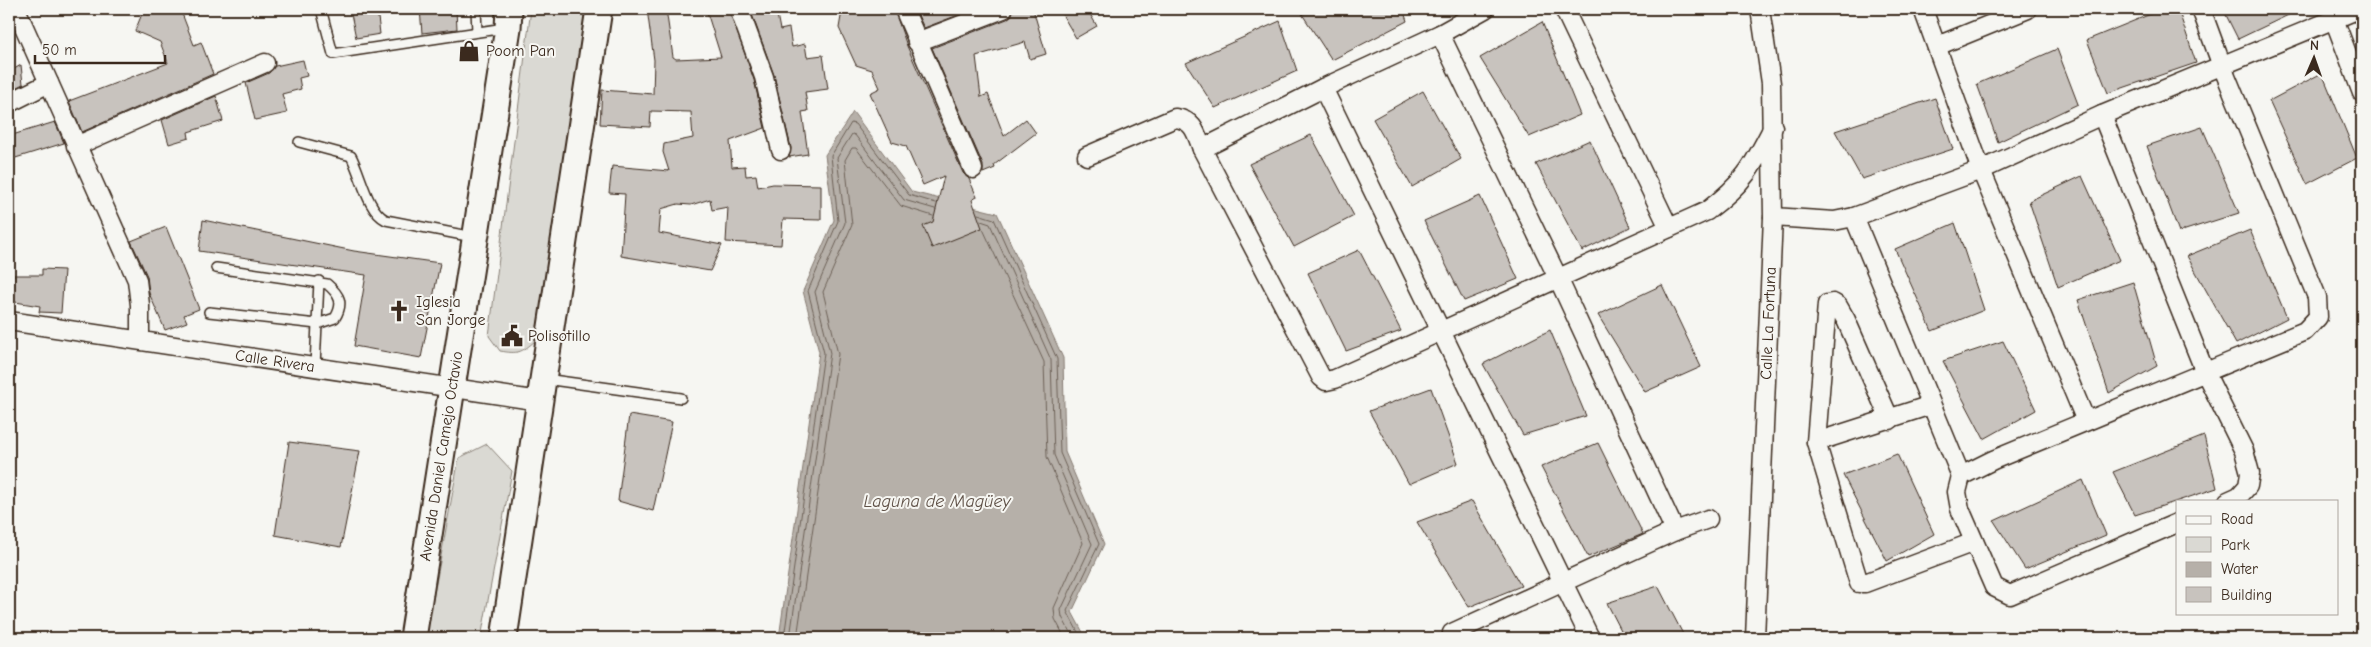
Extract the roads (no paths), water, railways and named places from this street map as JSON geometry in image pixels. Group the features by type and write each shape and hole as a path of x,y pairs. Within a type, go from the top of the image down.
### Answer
{"main road":[{"path":"504,638 599,9"},
{"name":"Avenida Daniel Camejo Octavio","path":"413,638 509,18"}],"street":[{"path":"16,9 137,280 140,305 140,340"},
{"path":"739,9 764,77 781,150"},
{"path":"904,9 973,169"},
{"path":"917,42 1003,9"},
{"path":"1202,149 1323,88 1440,34 1485,9"},
{"path":"1564,9 1669,228"},
{"name":"Calle La Fortuna","path":"1754,638 1773,217 1772,83 1760,9"},
{"path":"1937,46 2028,9"},
{"path":"1961,476 1992,460 2306,330 2318,317 2317,297 2222,66 2201,9"},
{"path":"1773,217 1834,221 1854,217 1980,170 2102,115 2360,9"},
{"path":"1924,12 1980,170 2086,422"},
{"path":"2334,19 2362,93"},
{"path":"1440,34 1558,278 1675,531"},
{"path":"76,146 265,63"},
{"path":"9,103 49,84"},
{"path":"1323,88 1590,638"},
{"path":"2102,115 2205,372 2244,451 2250,473 2248,486 2240,496 2230,500"},
{"path":"1087,156 1175,118 1184,119 1192,124 1202,149 1321,377 1326,381 1335,379 1707,211 1732,192 1752,169 1773,127"},
{"path":"1854,217 1961,476 1956,492 1960,509 1994,587 2010,595 2176,523"},
{"path":"1890,420 1846,320 1838,306 1833,302 1827,304 1816,442 1859,583 1974,542"},
{"name":"Calle Rivera","path":"9,321 452,386 541,390"},
{"path":"1816,442 1890,420 1931,405"},
{"path":"1452,633 1563,584 1675,531 1708,519"}],"lane":[{"path":"321,9 333,54 477,32 509,18"},
{"path":"476,9 477,32"},
{"path":"299,142 351,156 358,168 367,195 380,217 386,220 476,237"},
{"path":"209,312 317,324 335,318 340,310 341,300 335,290 319,282 216,268"},
{"path":"315,366 319,282"},
{"path":"541,390 681,398"}],"water":[{"name":"Laguna de Magüey","path":"853,112 912,192 997,213 1063,358 1065,452 1104,544 1072,612 1086,638 779,638 819,352 803,291 834,220 825,155"}],"place":[{"name":"Poom Pan","path":"469,51"},
{"name":"Iglesia San Jorge","path":"399,311"},
{"name":"Polisotillo","path":"512,336"}]}
